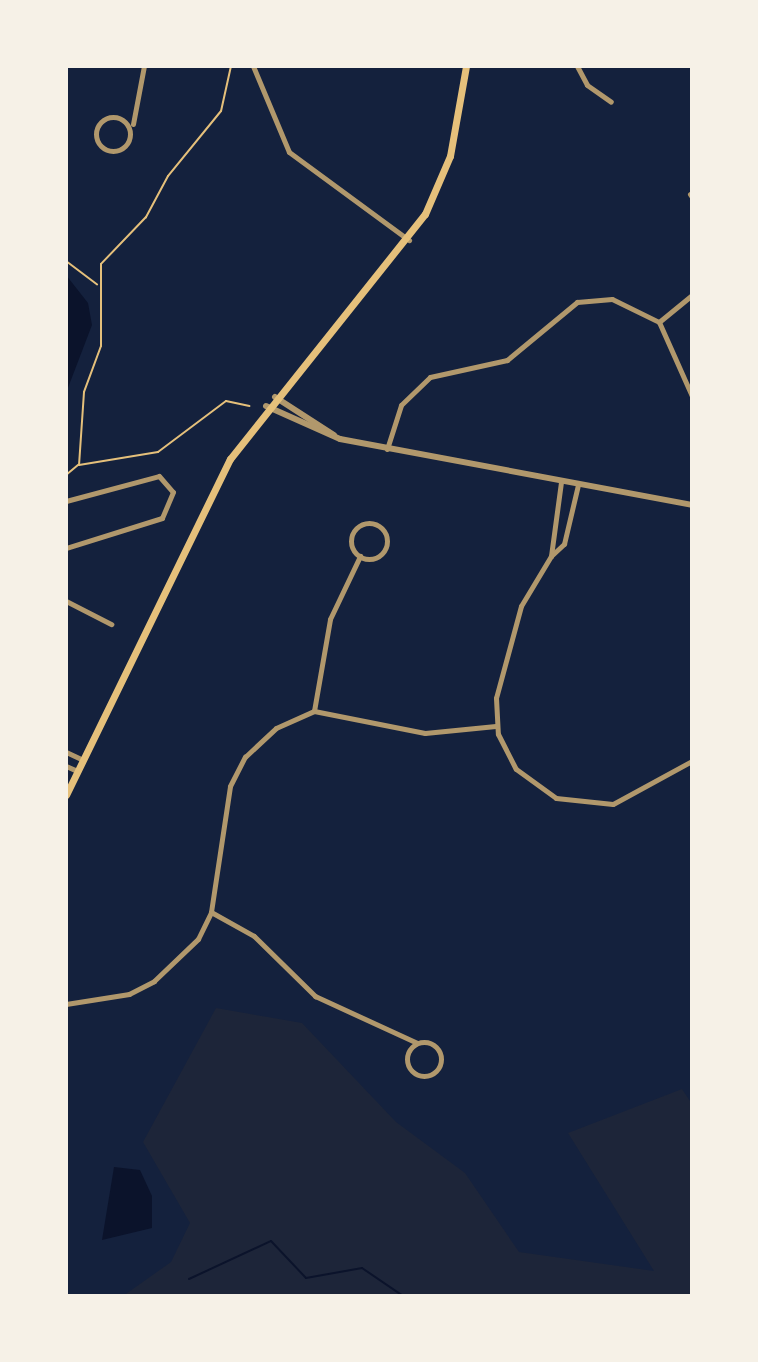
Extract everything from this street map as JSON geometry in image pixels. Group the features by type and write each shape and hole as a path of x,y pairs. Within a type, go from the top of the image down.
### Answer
{"main road":[{"path":"66,795 230,459 266,406 409,240 450,156 466,66"}],"street":[{"path":"133,124 95,122 94,144 129,146 144,66"},
{"path":"253,66 289,152 409,240"},
{"path":"577,66 587,85 611,102"},
{"path":"659,322 692,295"},
{"path":"386,450 401,405 430,377 507,360 577,302 612,299 659,322 692,396"},
{"path":"275,397 340,439"},
{"path":"266,406 340,439 386,450 692,505"},
{"path":"66,501 159,476 173,492 162,518 66,548"},
{"path":"551,556 561,482"},
{"path":"578,485 564,544 551,556 521,606 496,698 496,726 516,769 570,802 613,804 692,761"},
{"path":"314,711 330,619 360,556 354,531 379,526 387,541 382,553 360,556"},
{"path":"66,601 111,624"},
{"path":"66,1004 99,1003 154,981 198,939 211,912 230,786 245,757 276,728 314,711 425,733 496,726"},
{"path":"66,752 83,760"},
{"path":"66,766 77,771"},
{"path":"211,912 254,936 315,996 440,1053 429,1075 409,1067 417,1043"}],"path":[{"path":"79,465 84,392 101,346 97,284 105,255 146,217 168,176 221,111 231,66"},
{"path":"66,261 97,284"},
{"path":"66,475 79,465 158,452 226,401 249,406"}],"shaded area":[{"path":"66,275 88,303 92,325 66,393"},
{"path":"216,1008 302,1023 396,1122 465,1173 519,1252 654,1271 568,1133 682,1089 692,1104 692,1296 123,1296 171,1262 190,1223 143,1142"},
{"path":"114,1167 140,1170 152,1196 152,1228 102,1240"}],"waterway":[{"path":"189,1279 271,1241 306,1278 362,1268 403,1296"}]}
